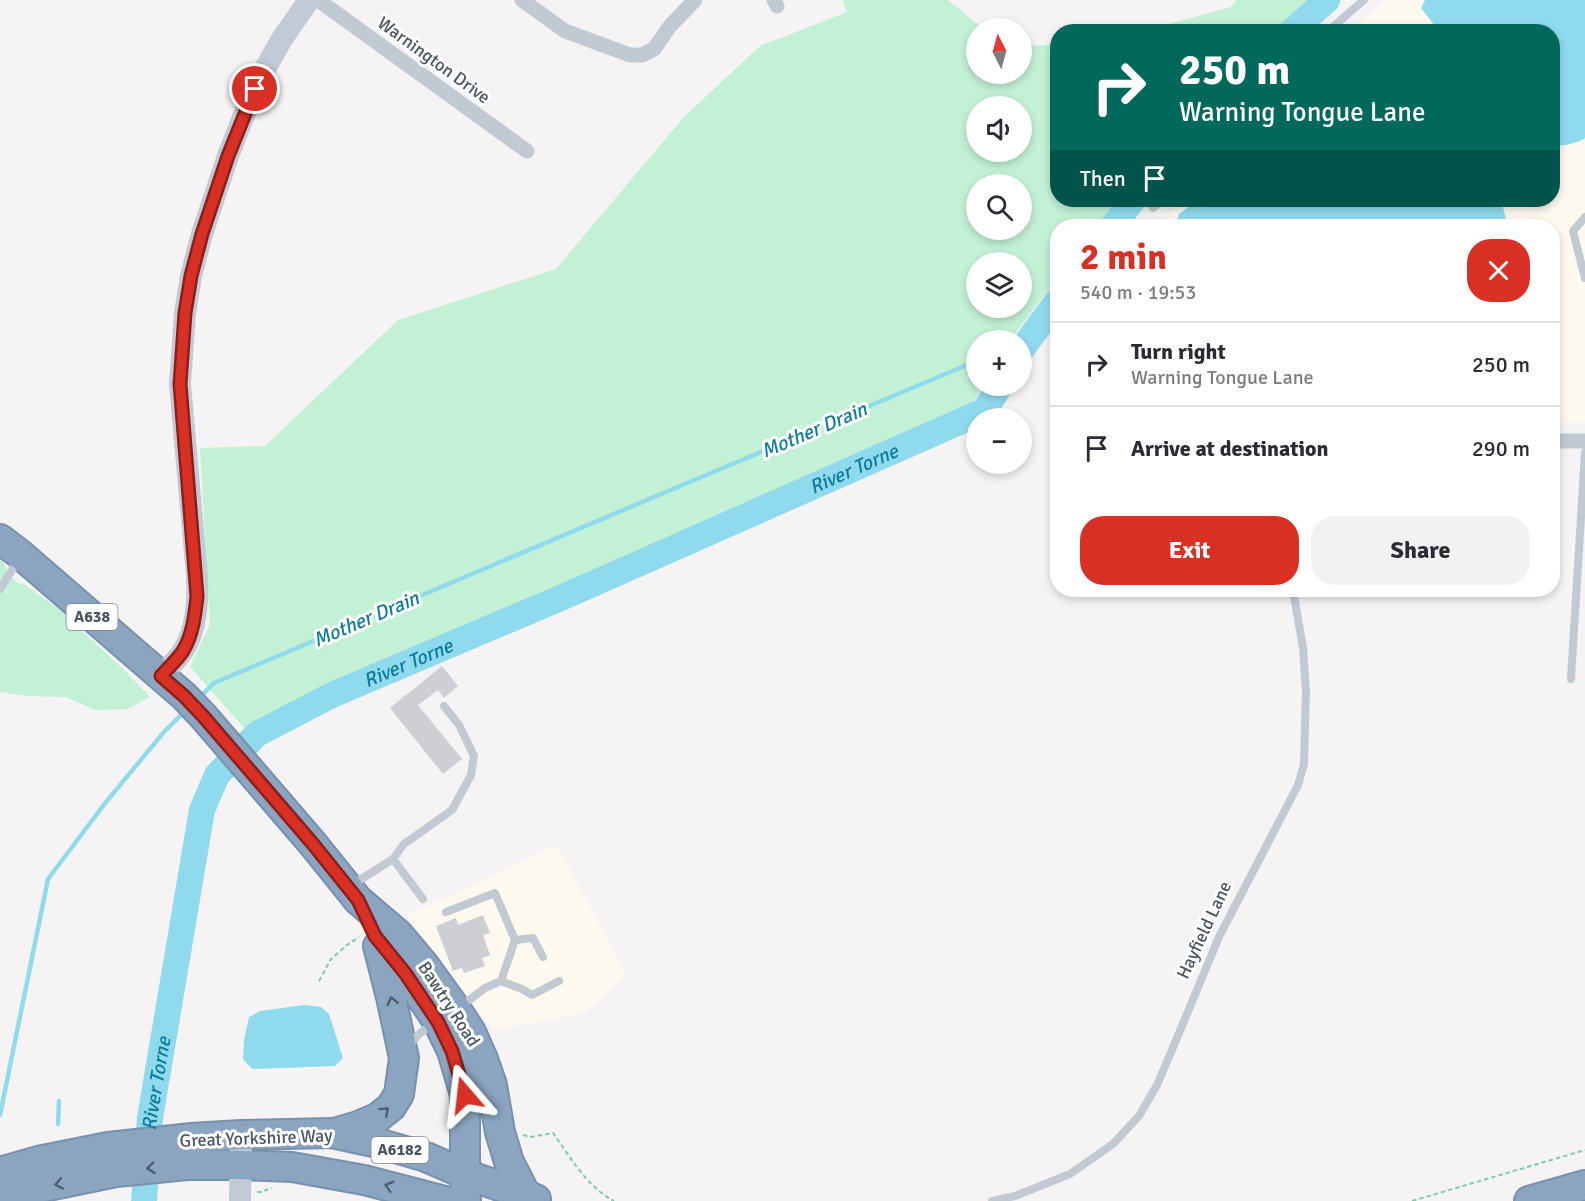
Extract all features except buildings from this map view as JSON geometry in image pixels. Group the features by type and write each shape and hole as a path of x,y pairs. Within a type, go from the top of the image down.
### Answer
{"highway":[{"name":"Bawtry Road","path":"11,547 193,706 313,844 353,894 399,935 425,966 447,1015 452,1051 465,1095 470,1189"},
{"name":"Bawtry Road","path":"353,894 373,933 405,973 447,1015 471,1032 511,1133 509,1162 533,1198"},
{"path":"332,1133 377,1118 391,1107 399,1094 404,1058 391,997 373,933"},
{"name":"Great Yorkshire Way","path":"1,1180 38,1161 112,1159 189,1151 240,1135 332,1133 378,1143 417,1155 470,1189 533,1198"},
{"path":"470,1189 511,1133"},
{"name":"Great Yorkshire Way","path":"189,1151 240,1165 292,1167 364,1180 445,1201"},
{"path":"1529,1201 1585,1185"}],"street":[{"path":"161,676 182,651 190,636 194,625 197,596 180,384 185,313 191,276 202,234 242,120 262,74 282,39 309,0"},
{"name":"Warnington Drive","path":"318,0 527,151"},
{"path":"522,0 565,31 630,55 642,55 654,49 670,26 695,0"},
{"path":"1560,441 1585,441"},
{"path":"240,1135 240,1201"}],"lane":[{"path":"1336,24 1364,0"},
{"path":"1585,218 1573,231 1585,278"},
{"path":"1571,679 1585,452"},
{"path":"0,589 11,547"},
{"name":"Hayfield Lane","path":"992,1201 1015,1196 1070,1174 1113,1144 1139,1116 1157,1085 1219,937 1298,785 1304,764 1306,691 1303,648 1294,597"},
{"path":"353,894 393,859 404,844 452,810 471,775 474,756 459,725 444,706"},
{"path":"393,859 423,899"},
{"path":"446,912 495,893 515,940 501,981"},
{"path":"515,940 532,938 543,957"},
{"path":"404,1058 413,1040 423,1030 485,988 501,981 532,995 559,981"}],"path":[{"path":"319,981 331,959 347,945 373,933"},
{"path":"511,1133 530,1137 553,1133 585,1177 602,1195 614,1201"},
{"path":"1412,1201 1585,1150"}],"shaded area":[{"path":"1386,0 1585,0 1585,422 1560,423 1560,219 1165,219 1175,207 1560,207 1560,24 1359,24"},
{"path":"557,845 626,975 586,1012 493,1029 406,916"}],"green space":[{"path":"843,0 948,0 970,18 966,18 966,84 1032,84 1032,45 1050,45 1050,207 1114,207 1104,219 1050,219 1050,288 1032,311 1032,252 966,252 966,318 1027,318 1018,330 966,330 966,396 977,396 971,406 302,697 247,731 190,667 210,624 200,448 265,446 398,320 556,269 683,118 760,46 847,12"},
{"path":"1236,0 1308,0 1282,24 1169,24 1231,7"},
{"path":"0,559 17,583 24,584 61,611 150,697 127,709 95,710 66,697 27,696 0,692"}],"water":[{"path":"1425,0 1585,0 1585,138 1560,145 1560,24 1434,24 1421,8"},
{"path":"1188,207 1503,207 1506,219 1178,219 1179,214"},
{"path":"304,1005 321,1007 329,1014 343,1058 335,1066 252,1069 243,1059 249,1017 260,1011"}],"waterway":[{"name":"River Torne","path":"1300,24 1327,0"},
{"name":"River Torne","path":"1118,219 1128,207"},
{"name":"River Torne","path":"1032,335 1050,311"},
{"name":"Mother Drain","path":"199,698 214,683 966,365"},
{"name":"River Torne","path":"144,1201 150,1118 202,810 217,775 257,734 332,695 563,597 984,411 994,396"},
{"name":"Mother Drain","path":"0,1115 48,879 106,802 164,732 186,710"},
{"path":"58,1124 59,1101"}],"route":[{"path":"255,89 228,156 202,234 191,276 185,313 180,384 197,596 194,625 190,636 182,651 161,676 203,716 358,900 375,936 405,973 438,1022 452,1051 465,1095"}]}
